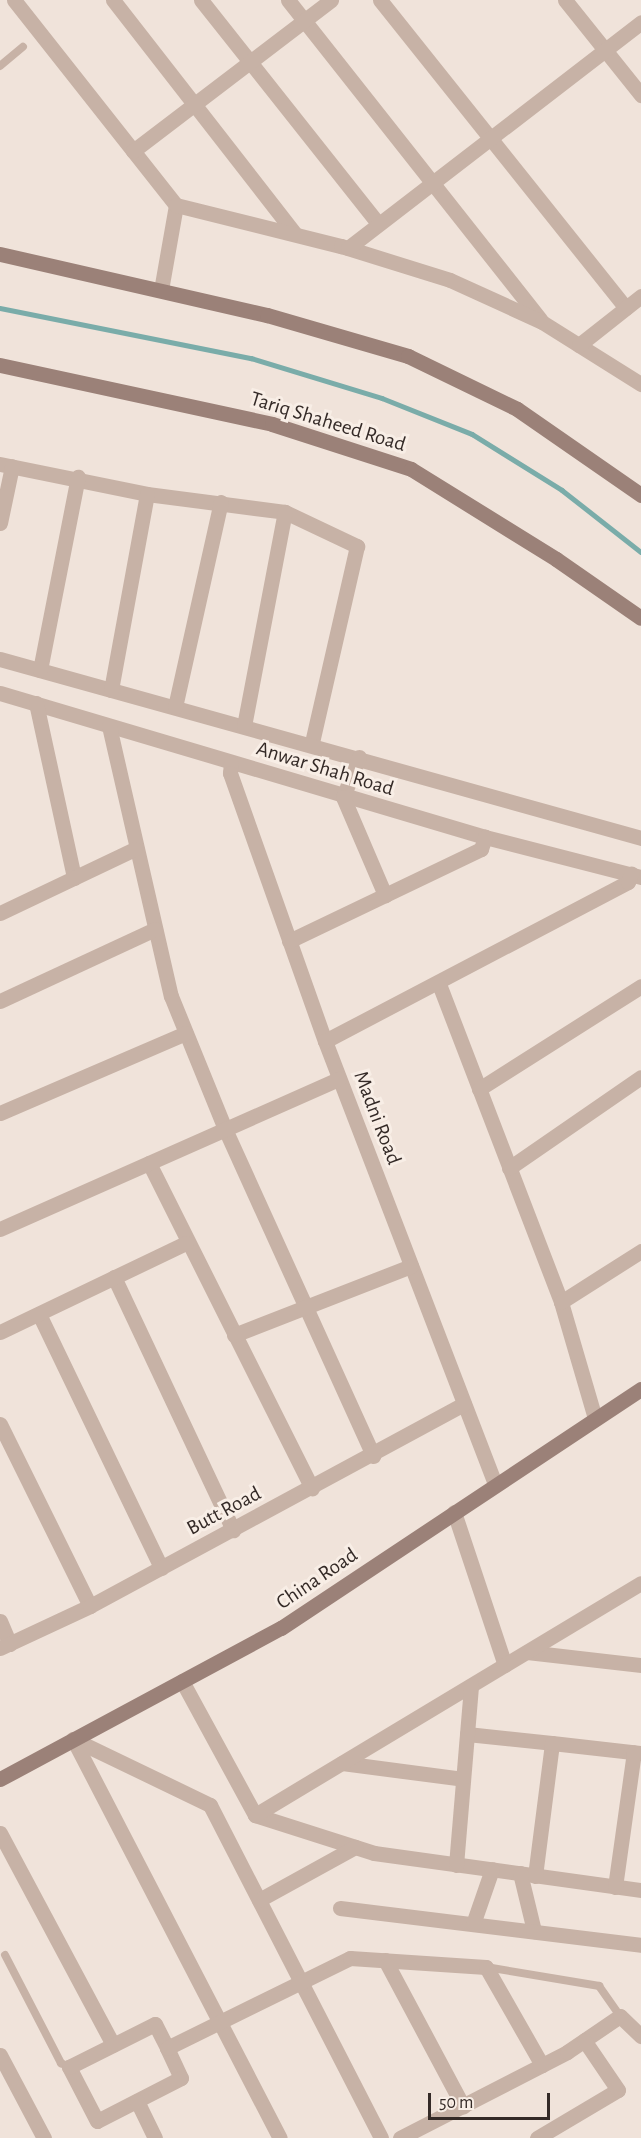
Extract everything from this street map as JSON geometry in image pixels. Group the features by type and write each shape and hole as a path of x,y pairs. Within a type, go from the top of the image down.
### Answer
{"main road":[{"path":"0,254 267,315 408,356 517,409 641,495"},
{"name":"Tariq Shaheed Road","path":"0,365 272,424 411,469 556,558 641,618"},
{"name":"China Road","path":"0,1779 281,1628 641,1389"}],"street":[{"path":"14,0 176,205 348,248 450,280 542,322 641,384"},
{"path":"113,0 295,234"},
{"path":"201,0 378,223"},
{"path":"288,0 428,182 542,322"},
{"path":"133,151 331,0"},
{"path":"380,0 489,140 626,308"},
{"path":"565,0 641,95"},
{"path":"348,248 428,182 489,140 641,22"},
{"path":"160,290 176,205"},
{"path":"579,345 641,296"},
{"path":"0,523 6,465 78,477 147,494 220,502 285,513 338,534 357,546 312,743"},
{"path":"40,670 78,477"},
{"path":"111,690 147,494"},
{"path":"176,707 220,502"},
{"path":"244,726 285,513"},
{"name":"Anwar Shah Road","path":"0,659 312,743 641,838"},
{"name":"Anwar Shah Road","path":"0,693 343,797 485,837 636,875"},
{"path":"36,703 74,878"},
{"path":"110,726 135,849 171,996 225,1129 373,1456"},
{"path":"359,758 343,797 385,895"},
{"name":"Madni Road","path":"231,763 230,773 325,1041 495,1484"},
{"path":"289,941 481,849 485,837"},
{"path":"0,913 135,849"},
{"path":"325,1041 439,984 628,882 636,875"},
{"path":"0,1001 155,929"},
{"path":"439,984 561,1302 595,1418"},
{"path":"479,1089 641,986"},
{"path":"0,1113 186,1033"},
{"path":"509,1168 641,1077"},
{"path":"0,1229 339,1079"},
{"path":"149,1163 186,1242 312,1488"},
{"path":"0,1332 186,1242"},
{"path":"561,1302 641,1251"},
{"path":"234,1335 411,1266"},
{"path":"114,1277 233,1530"},
{"path":"39,1314 161,1568"},
{"name":"Butt Road","path":"5,1646 161,1568 373,1456 464,1404"},
{"path":"0,1424 90,1605"},
{"path":"454,1512 504,1665"},
{"path":"255,1815 640,1584"},
{"path":"0,1621 5,1646"},
{"path":"527,1652 641,1665"},
{"path":"182,1681 255,1815 355,1847 641,1890"},
{"path":"456,1864 471,1686"},
{"path":"467,1734 637,1752 615,1887"},
{"path":"73,1739 210,1805 381,2138"},
{"path":"73,1739 280,2138"},
{"path":"534,1931 528,1874 552,1743"},
{"path":"342,1763 463,1779"},
{"path":"0,1833 113,2045"},
{"path":"259,1900 355,1847"},
{"path":"473,1924 492,1869"},
{"path":"340,1908 641,1945"},
{"path":"167,2048 350,1958 486,1967 542,2065"},
{"path":"385,1960 464,2106"},
{"path":"400,2138 542,2065 620,2016 641,2036"},
{"path":"155,2024 167,2048 181,2078 97,2121 69,2067 155,2024"},
{"path":"537,2138 618,2091 584,2040"},
{"path":"0,2055 44,2138"},
{"path":"137,2101 155,2138"}],"lane":[{"path":"0,66 23,47"},
{"path":"5,1955 61,2063 69,2067"},
{"path":"486,1967 599,1986 620,2016"}],"waterway":[{"path":"0,308 251,358 382,398 472,434 562,490 641,552"}]}
